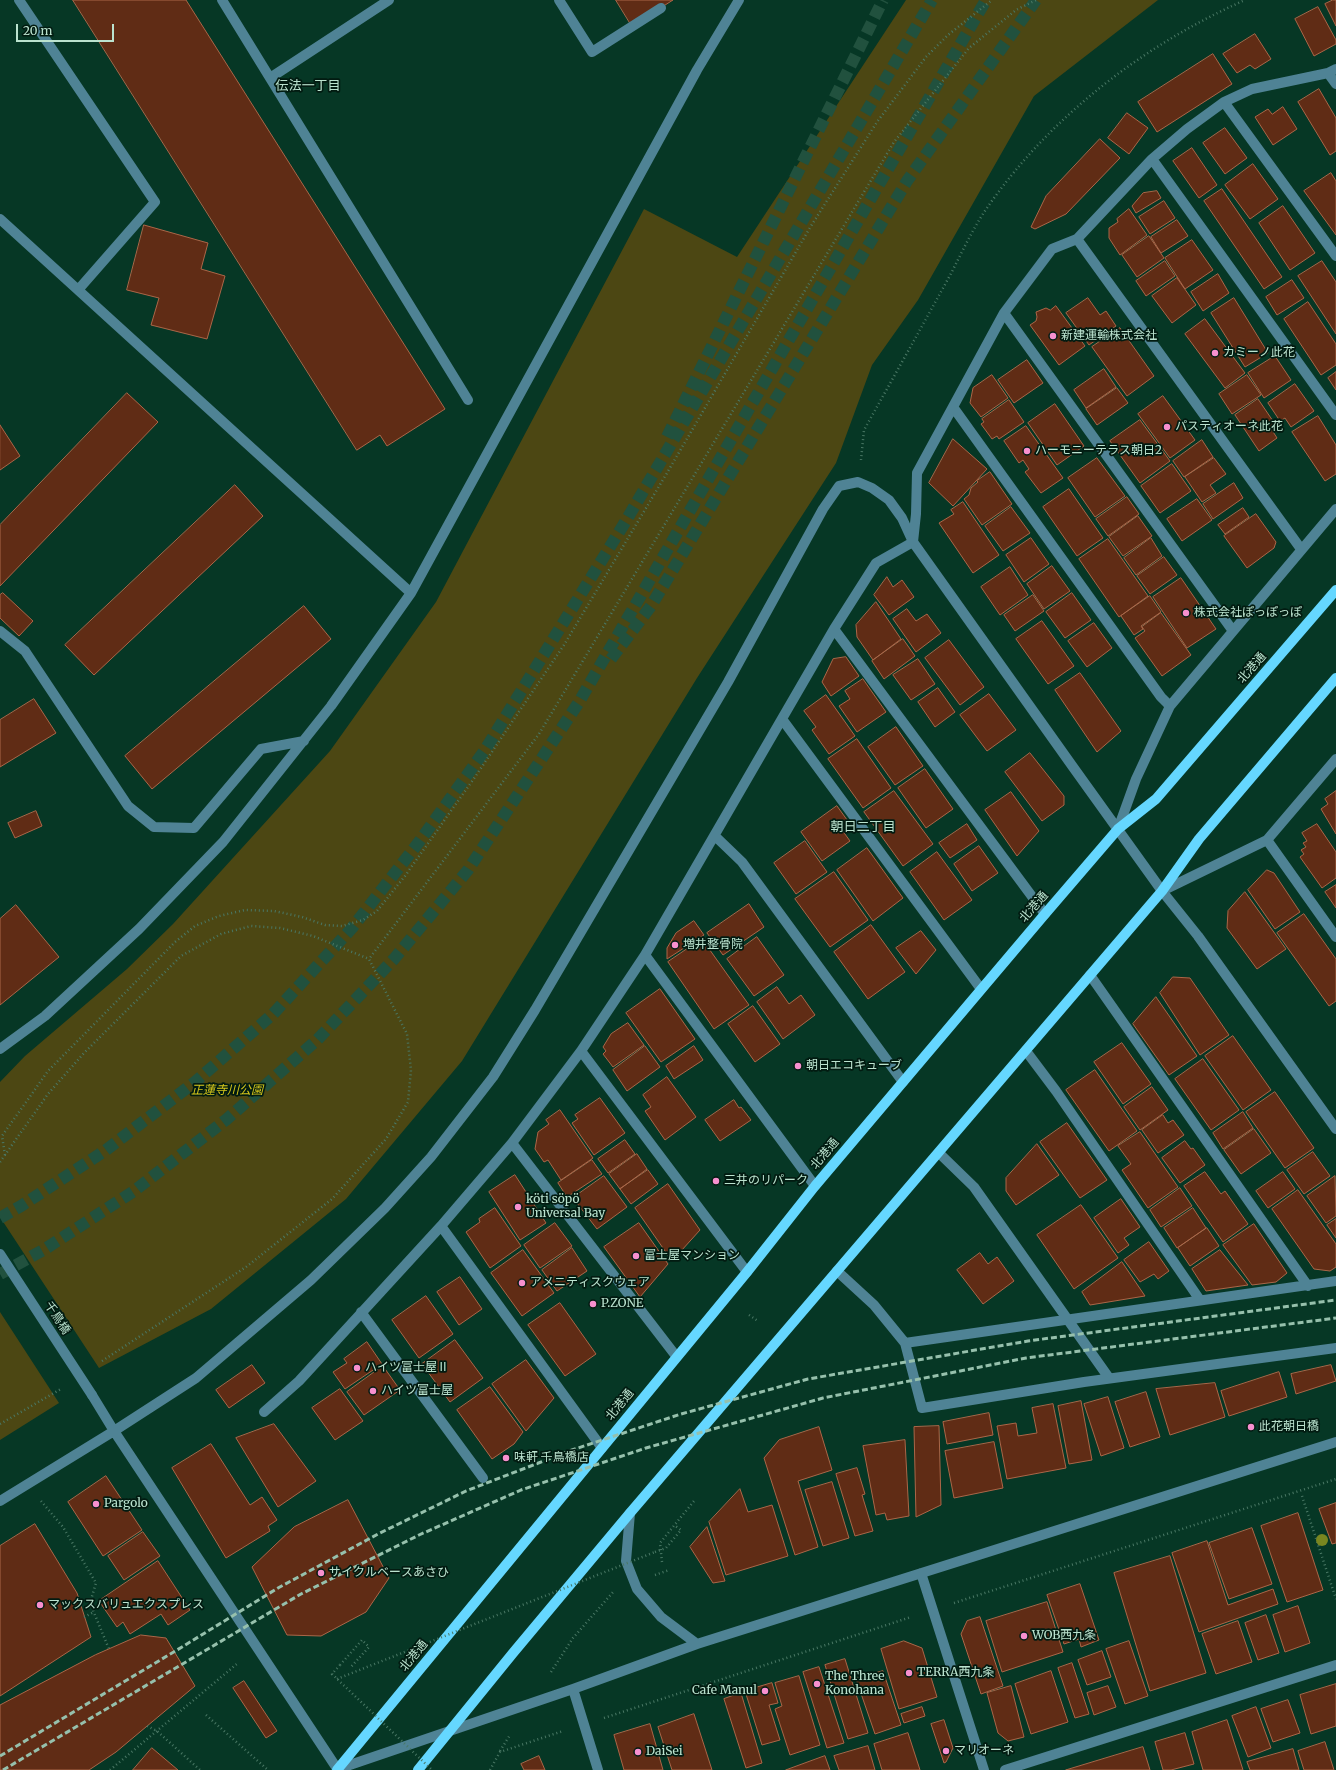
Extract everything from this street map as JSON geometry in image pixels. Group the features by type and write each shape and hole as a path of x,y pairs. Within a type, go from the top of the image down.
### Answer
{"main road":[{"name":"北港通","path":"338,1770 676,1356 747,1272 815,1186 1045,914 1118,830 1156,799 1336,590"},
{"path":"418,1770 630,1513 1162,891 1199,838 1336,678"}],"street":[{"path":"19,0 155,202 78,290"},
{"path":"222,0 468,400"},
{"path":"270,78 389,0"},
{"path":"559,0 592,52 660,8"},
{"path":"0,1049 45,1016 139,929 223,842 331,706 411,593 697,70 739,0"},
{"path":"913,542 916,514 917,473 1004,313 1052,249 1077,240 1152,159 1187,129 1224,102 1252,89 1332,71 1336,84"},
{"path":"1224,102 1336,256"},
{"path":"1152,159 1336,415"},
{"path":"0,219 411,593"},
{"path":"1077,240 1301,550"},
{"path":"1004,313 1233,631"},
{"path":"953,407 1156,690 1170,706"},
{"path":"0,1501 114,1431 196,1378 305,1285 385,1208 431,1157 493,1077 535,1010 728,682 823,509 839,486 858,482 872,488 889,500 902,518 913,542 1118,830 1162,891 1198,936 1335,1126"},
{"path":"1118,830 1136,779 1170,706 1336,508"},
{"path":"264,1412 299,1381 440,1226 512,1144 581,1051 645,955 834,629 876,563 913,542"},
{"path":"834,629 1045,914"},
{"path":"0,631 25,651 128,806 154,827 194,828 261,749 304,741"},
{"path":"782,719 982,989"},
{"path":"1162,891 1267,840 1336,759"},
{"path":"715,836 742,862 903,1082"},
{"path":"1267,840 1336,937"},
{"path":"645,955 815,1186"},
{"path":"1090,975 1308,1286"},
{"path":"581,1051 747,1272"},
{"path":"1026,1051 1067,1107 1200,1300"},
{"path":"512,1144 676,1356"},
{"path":"939,1153 974,1187 1110,1378"},
{"path":"440,1226 602,1448"},
{"name":"千鳥橋","path":"0,1254 114,1431 338,1770"},
{"path":"837,1271 874,1304 905,1342 922,1408 1110,1378 1336,1348"},
{"path":"905,1342 1336,1281"},
{"path":"361,1312 483,1478"},
{"path":"338,1770 573,1689 697,1644 1336,1442"},
{"path":"630,1513 626,1561 637,1589 661,1617 697,1644"},
{"path":"921,1573 984,1770"},
{"path":"1005,1770 1336,1665"},
{"path":"573,1689 598,1770"}],"path":[{"path":"5,1155 2,1136 48,1071 174,942 195,926 219,916 245,910 274,911 302,917 325,925 342,926 363,920 377,911 405,876 475,777 564,645 812,226 877,122 926,57 948,35 992,0"},
{"path":"369,959 538,734 894,142 969,48 1016,10 1036,0"},
{"path":"858,482 864,430 950,275 967,241 988,206 1015,171 1065,117 1103,84 1156,46 1210,15 1245,0"},
{"path":"0,1162 48,1094 136,999 181,956 221,934 251,926 280,928 313,936 369,959 407,1034 411,1070 408,1102 386,1139 332,1199 258,1257 102,1361"},
{"path":"749,1315 758,1321"},
{"path":"0,1424 60,1389"},
{"path":"490,1770 500,1752 1336,1478"},
{"path":"1302,1496 1336,1599"},
{"path":"41,1501 63,1527 96,1583 90,1603 109,1649"},
{"path":"662,1562 660,1543 694,1501"},
{"path":"337,1679 666,1548 681,1530 674,1525"},
{"path":"573,1638 618,1586"},
{"path":"84,1617 94,1612"},
{"path":"350,1668 369,1647 362,1640 332,1674 432,1770"},
{"path":"110,1770 238,1663"},
{"path":"206,1715 268,1770"},
{"path":"147,1726 157,1731 200,1770"}],"green space":[{"name":"正蓮寺川公園","path":"906,0 1158,0 1034,96 918,300 872,365 836,463 697,678 462,1061 346,1199 211,1309 99,1368 0,1217 0,1082 25,1056 127,969 173,924 330,751 436,602 644,209 737,257"},
{"path":"0,1312 59,1403 0,1440"}],"building":[{"path":"73,0 186,0 445,409 387,446 380,435 357,450"},
{"path":"616,0 673,0 632,26"},
{"path":"1336,0 1336,26 1325,4"},
{"path":"1318,7 1336,40 1336,44 1314,56 1295,19"},
{"path":"1255,34 1271,59 1255,69 1250,65 1237,73 1223,54"},
{"path":"1213,54 1232,84 1157,132 1138,102"},
{"path":"1319,89 1336,118 1336,151 1330,155 1298,102"},
{"path":"1283,107 1297,129 1273,145 1255,117 1268,109 1272,114"},
{"path":"1127,113 1148,128 1129,154 1108,138"},
{"path":"1225,128 1247,158 1225,174 1203,143"},
{"path":"1100,139 1120,158 1066,214 1035,229 1031,227 1046,196"},
{"path":"1192,148 1217,185 1199,198 1173,161"},
{"path":"1253,164 1278,199 1250,219 1225,185"},
{"path":"1331,173 1336,181 1336,235 1304,191"},
{"path":"1222,189 1282,277 1264,289 1204,201"},
{"path":"1157,191 1161,198 1136,213 1132,206 1143,193"},
{"path":"1164,201 1175,218 1150,234 1139,217"},
{"path":"1283,206 1315,253 1290,270 1259,223"},
{"path":"1129,209 1147,235 1120,255 1109,238 1109,228 1118,222 1117,219"},
{"path":"1177,220 1188,236 1161,253 1151,237"},
{"path":"144,225 208,243 201,269 225,276 207,339 151,325 159,298 127,290"},
{"path":"1149,236 1164,258 1137,277 1122,255"},
{"path":"1192,240 1213,270 1185,289 1165,258"},
{"path":"1165,261 1175,276 1146,296 1136,281"},
{"path":"1322,261 1336,282 1336,334 1298,276"},
{"path":"1218,274 1229,293 1203,311 1191,292"},
{"path":"1177,278 1196,305 1172,323 1152,296"},
{"path":"1292,280 1304,298 1277,315 1266,297"},
{"path":"1088,298 1100,315 1106,311 1116,326 1089,345 1066,313"},
{"path":"1234,298 1268,353 1245,367 1211,313"},
{"path":"1308,302 1336,344 1336,365 1321,375 1284,319"},
{"path":"1056,306 1085,346 1059,365 1030,325 1036,321 1036,312 1046,308 1050,310"},
{"name":"カミーノ此花","path":"1205,319 1245,373 1225,388 1185,334"},
{"path":"1120,328 1154,376 1127,396 1092,347"},
{"path":"1275,356 1291,380 1264,398 1248,373"},
{"path":"1027,360 1043,383 1014,403 998,380"},
{"path":"1104,369 1116,387 1086,408 1074,390"},
{"path":"1336,372 1336,390 1328,378"},
{"path":"992,375 1008,398 981,417 970,403 973,388"},
{"path":"1247,375 1261,395 1232,414 1219,394"},
{"path":"1295,384 1314,411 1291,427 1285,418 1280,421 1268,403"},
{"path":"1117,388 1128,403 1097,425 1086,409"},
{"path":"127,393 158,422 0,586 0,525"},
{"name":"パスティオーネ此花","path":"1163,396 1195,440 1170,458 1138,414"},
{"path":"1258,399 1275,424 1270,427 1277,438 1259,451 1235,415"},
{"path":"1009,400 1024,422 999,439 997,436 992,439 981,424 984,422 982,419"},
{"path":"1055,404 1084,446 1057,465 1028,423"},
{"path":"1318,416 1336,445 1336,474 1325,481 1292,432"},
{"path":"1140,420 1170,461 1140,483 1110,441"},
{"path":"0,425 20,456 0,470"},
{"name":"ハーモニーテラス朝日2","path":"1026,426 1063,478 1041,493 1025,472 1029,469 1023,460 1019,463 1004,441"},
{"path":"953,439 987,469 953,506 929,483"},
{"path":"1202,440 1213,457 1184,477 1173,461"},
{"path":"1097,458 1125,496 1095,517 1068,478"},
{"path":"1214,458 1226,474 1210,485 1216,493 1202,502 1185,477"},
{"path":"1172,464 1191,491 1160,513 1141,486"},
{"path":"990,472 1012,504 982,525 964,499 969,495 971,488 978,482 977,481"},
{"path":"1234,483 1243,498 1213,519 1203,504"},
{"path":"235,485 263,516 94,675 65,645"},
{"path":"1069,489 1103,538 1077,556 1043,507"},
{"path":"1127,497 1139,514 1108,536 1096,519"},
{"path":"1197,499 1212,520 1182,541 1167,519"},
{"path":"963,502 999,555 973,573 939,523 954,514 951,510"},
{"path":"1011,507 1030,533 1003,551 985,526"},
{"path":"1243,508 1249,517 1225,534 1218,525"},
{"path":"1256,514 1276,542 1274,548 1247,568 1224,536"},
{"path":"1138,516 1152,536 1123,556 1109,537"},
{"path":"1031,538 1049,564 1024,582 1006,555"},
{"path":"1151,538 1162,556 1136,575 1124,558"},
{"path":"1108,539 1148,596 1119,617 1079,559"},
{"path":"1164,557 1177,575 1150,594 1137,576"},
{"path":"1052,566 1070,591 1044,609 1027,584"},
{"path":"1010,567 1028,595 1000,615 981,587"},
{"path":"887,577 893,587 902,580 914,597 889,615 874,595"},
{"path":"1181,578 1216,629 1187,648 1153,597"},
{"path":"3,593 33,621 19,636 0,618 0,595"},
{"path":"1072,593 1091,620 1065,638 1046,612"},
{"path":"1033,595 1044,611 1015,631 1004,615"},
{"path":"1150,596 1161,612 1141,626 1143,629 1134,635 1121,616"},
{"path":"876,602 901,639 873,660 857,637 856,625"},
{"path":"304,606 331,639 152,789 125,756"},
{"path":"907,609 916,621 927,614 941,633 916,652 893,619"},
{"path":"1161,613 1191,655 1162,676 1135,638 1145,631 1142,627"},
{"path":"1042,621 1074,666 1048,684 1016,639"},
{"path":"1094,623 1112,648 1087,667 1068,641"},
{"path":"903,639 915,656 884,679 872,661"},
{"path":"949,640 984,687 960,705 925,658"},
{"path":"846,657 859,676 831,696 822,682 833,659"},
{"path":"918,659 935,684 911,700 893,675"},
{"path":"1080,673 1121,731 1097,752 1055,690"},
{"path":"863,679 886,712 857,732 839,706 850,699 845,691"},
{"path":"938,688 955,712 935,727 918,702"},
{"path":"989,694 1016,730 987,751 960,715"},
{"path":"826,695 855,736 829,754 812,730 816,727 804,711"},
{"path":"34,699 56,733 0,767 0,720"},
{"path":"896,727 923,766 895,785 868,747"},
{"path":"857,739 891,788 863,808 828,759"},
{"path":"1030,753 1064,796 1064,805 1042,821 1005,772"},
{"path":"925,769 953,809 926,828 898,788"},
{"path":"894,791 933,844 903,866 864,812"},
{"path":"1336,791 1336,834 1321,809 1328,804 1325,799"},
{"path":"1011,792 1039,831 1017,856 985,810"},
{"path":"837,806 850,824 842,830 850,841 822,861 801,832"},
{"path":"36,811 42,826 15,838 8,823"},
{"path":"967,824 977,840 950,858 939,843"},
{"path":"1317,824 1336,852 1336,878 1322,888 1300,857 1304,854 1301,850 1306,847 1303,843 1307,841 1302,833"},
{"path":"805,841 827,872 796,894 774,863"},
{"path":"979,846 998,873 972,891 954,864"},
{"path":"867,848 903,898 873,921 837,870"},
{"path":"937,852 972,900 944,920 910,872"},
{"path":"1267,870 1274,873 1300,912 1275,929 1248,890"},
{"path":"834,872 868,920 830,947 795,899"},
{"path":"1336,885 1336,908 1325,892"},
{"path":"1245,892 1286,949 1257,969 1227,928 1228,911"},
{"path":"749,904 764,927 723,955 707,933"},
{"path":"16,905 59,957 0,1005 0,919"},
{"path":"1304,914 1336,959 1336,1001 1329,1006 1277,933"},
{"path":"694,921 704,935 667,959 667,948 676,933"},
{"path":"871,925 905,972 868,999 834,952"},
{"path":"921,931 936,950 916,974 896,948"},
{"path":"757,937 784,975 754,996 727,959"},
{"path":"702,939 749,1005 714,1029 668,962"},
{"path":"1173,977 1190,978 1229,1035 1200,1055 1160,993"},
{"path":"777,987 789,1004 801,995 815,1015 783,1039 757,1002"},
{"path":"660,989 695,1039 661,1062 626,1013"},
{"path":"1156,997 1197,1056 1169,1075 1133,1024"},
{"path":"753,1006 780,1044 755,1062 728,1024"},
{"path":"628,1023 644,1045 613,1067 603,1054 606,1051 603,1047 611,1034"},
{"path":"1233,1036 1271,1090 1243,1110 1205,1056"},
{"path":"1122,1043 1151,1084 1123,1104 1094,1062"},
{"path":"645,1046 660,1067 627,1091 613,1070"},
{"path":"694,1046 703,1060 674,1079 666,1066"},
{"path":"1203,1059 1239,1110 1211,1130 1175,1079"},
{"path":"1095,1070 1137,1131 1109,1151 1066,1090"},
{"path":"667,1077 696,1117 665,1140 645,1111 651,1107 643,1095"},
{"path":"1152,1087 1168,1110 1140,1130 1124,1107"},
{"path":"1275,1092 1314,1148 1285,1168 1246,1112"},
{"path":"600,1098 625,1133 594,1155 572,1123 578,1119 575,1115"},
{"path":"734,1100 739,1108 741,1107 751,1120 720,1141 705,1120"},
{"path":"560,1110 593,1158 561,1180 548,1160 544,1162 535,1149 538,1132 549,1124 546,1120"},
{"path":"1243,1112 1253,1128 1223,1149 1213,1133"},
{"path":"1163,1115 1168,1123 1173,1120 1184,1135 1158,1153 1142,1130"},
{"path":"1067,1123 1107,1180 1080,1198 1040,1142"},
{"path":"1254,1129 1271,1153 1241,1174 1224,1150"},
{"path":"1140,1132 1178,1187 1148,1208 1122,1170 1131,1164 1118,1146"},
{"path":"625,1140 635,1154 608,1173 598,1159"},
{"path":"1185,1141 1191,1149 1193,1148 1205,1165 1180,1183 1162,1158"},
{"path":"1037,1144 1059,1175 1016,1205 1006,1191 1006,1178"},
{"path":"1313,1152 1330,1176 1304,1194 1287,1170"},
{"path":"637,1154 647,1169 620,1189 609,1174"},
{"path":"592,1160 602,1174 567,1197 558,1183"},
{"path":"648,1170 658,1184 631,1204 620,1189"},
{"path":"1205,1172 1221,1194 1225,1191 1248,1224 1223,1242 1184,1186"},
{"path":"1283,1172 1295,1189 1268,1208 1256,1191"},
{"name":"köti söpö Universal Bay","path":"515,1175 546,1223 520,1240 489,1192"},
{"path":"604,1176 627,1207 597,1229 573,1198"},
{"path":"1335,1176 1336,1216 1326,1223 1307,1196"},
{"path":"668,1184 700,1230 672,1261 635,1208"},
{"path":"1180,1188 1192,1206 1161,1227 1150,1210"},
{"path":"1298,1190 1336,1244 1336,1267 1330,1271 1314,1269 1272,1209"},
{"path":"1121,1199 1140,1227 1124,1238 1129,1245 1118,1253 1094,1218"},
{"path":"1081,1205 1118,1258 1074,1289 1037,1235"},
{"path":"495,1208 521,1246 490,1268 466,1232 480,1222 479,1219"},
{"path":"1193,1208 1206,1228 1177,1248 1164,1228"},
{"path":"1336,1219 1336,1238 1327,1225"},
{"path":"555,1223 572,1246 540,1268 524,1245"},
{"name":"富士屋マンション","path":"639,1223 668,1264 640,1297 604,1247"},
{"path":"1254,1224 1287,1273 1276,1282 1252,1285 1223,1245"},
{"path":"1207,1228 1219,1246 1190,1266 1178,1248"},
{"path":"1149,1242 1169,1271 1158,1279 1154,1274 1140,1282 1124,1260"},
{"path":"572,1248 587,1271 557,1291 542,1270"},
{"name":"アメニティスクウェア","path":"523,1250 554,1293 522,1316 491,1273"},
{"path":"1220,1250 1248,1285 1206,1291 1192,1269"},
{"path":"980,1253 988,1264 997,1257 1014,1281 983,1304 957,1270"},
{"path":"1122,1262 1145,1296 1090,1305 1082,1292"},
{"path":"460,1277 482,1309 459,1325 437,1292"},
{"path":"426,1296 453,1334 419,1358 392,1320"},
{"path":"560,1303 596,1354 565,1376 528,1325"},
{"path":"455,1340 483,1378 450,1402 422,1364"},
{"name":"ハイツ富士屋Ⅱ","path":"367,1342 382,1364 345,1389 333,1372 347,1363 344,1359"},
{"path":"526,1360 554,1398 526,1431 492,1384"},
{"path":"252,1365 265,1383 229,1408 216,1390"},
{"path":"1331,1365 1336,1381 1296,1394 1291,1374"},
{"name":"ハイツ富士屋","path":"383,1366 400,1390 364,1415 347,1392"},
{"path":"1279,1372 1287,1397 1229,1416 1221,1391"},
{"path":"1215,1383 1225,1417 1170,1435 1156,1389"},
{"path":"490,1387 523,1432 514,1444 492,1459 457,1410"},
{"path":"340,1389 363,1421 335,1440 312,1408"},
{"path":"1146,1392 1160,1437 1130,1447 1115,1402"},
{"path":"1108,1397 1124,1448 1101,1456 1084,1404"},
{"path":"1081,1401 1092,1460 1069,1464 1058,1406"},
{"path":"1053,1404 1066,1468 1007,1479 997,1426 1016,1423 1018,1436 1037,1433 1032,1408"},
{"path":"989,1413 993,1435 947,1444 943,1422"},
{"path":"274,1424 316,1481 278,1507 236,1438"},
{"path":"939,1426 941,1505 916,1517 914,1427"},
{"path":"819,1427 832,1470 798,1481 818,1547 795,1555 764,1458 779,1440"},
{"path":"905,1440 909,1516 887,1520 885,1513 876,1515 863,1446"},
{"path":"994,1442 1003,1488 954,1498 945,1451"},
{"path":"211,1444 250,1505 262,1497 277,1520 268,1526 270,1531 226,1558 172,1468"},
{"path":"857,1468 865,1494 862,1495 873,1531 855,1536 836,1474"},
{"path":"106,1476 142,1530 103,1556 68,1502"},
{"path":"832,1482 849,1538 823,1546 805,1490"},
{"path":"740,1489 748,1512 772,1505 788,1556 726,1575 709,1522"},
{"name":"サイクルベースあさひ","path":"348,1500 389,1578 366,1612 321,1636 287,1635 252,1567 294,1527"},
{"path":"1336,1503 1336,1543 1332,1544 1319,1509"},
{"path":"1298,1513 1323,1590 1287,1602 1261,1526"},
{"name":"マックスバリュエクスプレス","path":"35,1524 77,1593 91,1637 0,1696 0,1546"},
{"path":"707,1527 725,1581 713,1583 690,1547"},
{"path":"1252,1528 1272,1584 1229,1599 1209,1543"},
{"path":"143,1532 160,1556 124,1580 108,1556"},
{"path":"1207,1541 1228,1605 1273,1589 1278,1604 1199,1632 1172,1553"},
{"path":"1170,1556 1206,1673 1150,1691 1114,1573"},
{"path":"158,1561 190,1610 168,1625 161,1614 130,1634 123,1622 117,1627 99,1601"},
{"path":"1080,1584 1099,1640 1081,1647 1079,1639 1064,1644 1047,1595"},
{"name":"WOB西九条","path":"1047,1602 1063,1652 1002,1672 986,1621"},
{"path":"1298,1606 1310,1643 1285,1652 1273,1615"},
{"path":"1266,1615 1279,1653 1258,1660 1245,1623"},
{"path":"980,1617 1003,1686 981,1694 961,1634 967,1621"},
{"path":"1238,1621 1252,1662 1216,1674 1202,1634"},
{"path":"141,1635 166,1638 195,1686 116,1752 89,1770 0,1770 0,1705 95,1655"},
{"name":"TERRA西九条","path":"904,1641 922,1648 937,1697 899,1709 881,1649"},
{"path":"1129,1641 1148,1696 1125,1704 1106,1649"},
{"path":"1102,1651 1111,1677 1087,1685 1078,1660"},
{"path":"845,1659 868,1733 848,1739 825,1665"},
{"path":"1072,1663 1089,1714 1075,1718 1058,1668"},
{"path":"819,1667 844,1743 827,1748 803,1672"},
{"path":"883,1671 901,1725 875,1734 856,1679"},
{"path":"1051,1671 1068,1722 1031,1734 1015,1684"},
{"path":"799,1676 820,1745 790,1755 775,1709 782,1706 775,1683"},
{"path":"244,1681 277,1731 266,1738 233,1688"},
{"path":"772,1683 778,1703 769,1705 780,1740 762,1745 745,1691"},
{"path":"1336,1684 1336,1726 1311,1734 1300,1695"},
{"path":"1011,1686 1024,1737 1008,1741 998,1733 987,1693"},
{"path":"1108,1686 1116,1707 1094,1715 1087,1693"},
{"path":"741,1693 762,1763 746,1768 724,1699"},
{"path":"1288,1700 1300,1733 1273,1742 1261,1709"},
{"path":"922,1707 925,1716 904,1723 901,1714"},
{"path":"1256,1707 1271,1748 1248,1757 1232,1716"},
{"path":"694,1714 712,1770 672,1770 658,1727"},
{"path":"944,1720 953,1748 946,1762 944,1763 931,1724"},
{"path":"1227,1720 1243,1770 1203,1770 1192,1732"},
{"name":"DaiSei","path":"650,1724 663,1770 624,1770 614,1735"},
{"path":"908,1733 920,1770 882,1770 874,1744"},
{"path":"1185,1733 1194,1764 1171,1770 1163,1770 1155,1742"},
{"path":"1325,1742 1334,1770 1304,1770 1298,1751"},
{"path":"868,1746 875,1770 839,1770 834,1756"},
{"path":"1143,1747 1150,1770 1066,1770"},
{"path":"152,1748 178,1770 133,1770"},
{"path":"1293,1749 1299,1770 1250,1770 1247,1762"},
{"path":"539,1756 545,1770 524,1770 521,1764"},
{"path":"825,1756 830,1770 786,1770"}],"tunnel":[{"path":"667,437 883,0"},
{"path":"0,1218 21,1206 106,1150 195,1082 273,1014 352,928 419,842 485,750 624,524 932,0"},
{"path":"0,1274 45,1249 134,1191 227,1119 317,1040 394,959 468,870 579,702 986,0"},
{"path":"611,659 651,606 907,181 1036,0"}],"railway":[{"path":"0,1756 278,1588 378,1534 466,1491 572,1450 681,1414 808,1379 1028,1341 1336,1300"},
{"path":"3,1770 301,1594 419,1535 521,1490 646,1448 823,1398 1026,1358 1336,1318"}],"place":[{"name":"新建運輸株式会社","path":"1053,336"},
{"name":"カミーノ此花","path":"1215,353"},
{"name":"パスティオーネ此花","path":"1167,427"},
{"name":"ハーモニーテラス朝日2","path":"1027,451"},
{"name":"株式会社ぽっぽっぽ","path":"1186,613"},
{"name":"増井整骨院","path":"675,945"},
{"name":"朝日エコキューブ","path":"798,1066"},
{"name":"三井のリパーク","path":"716,1181"},
{"name":"köti söpö Universal Bay","path":"518,1207"},
{"name":"富士屋マンション","path":"636,1256"},
{"name":"アメニティスクウェア","path":"522,1283"},
{"name":"P.ZONE","path":"593,1304"},
{"name":"ハイツ富士屋Ⅱ","path":"357,1368"},
{"name":"ハイツ富士屋","path":"373,1391"},
{"name":"此花朝日橋","path":"1251,1427"},
{"name":"味軒 千鳥橋店","path":"506,1458"},
{"name":"Pargolo","path":"96,1504"},
{"name":"サイクルベースあさひ","path":"321,1573"},
{"name":"マックスバリュエクスプレス","path":"40,1605"},
{"name":"WOB西九条","path":"1024,1636"},
{"name":"TERRA西九条","path":"909,1673"},
{"name":"The Three Konohana","path":"817,1684"},
{"name":"Cafe Manul","path":"765,1691"},
{"name":"マリオーネ","path":"946,1751"},
{"name":"DaiSei","path":"638,1752"}],"district":[{"name":"伝法一丁目","path":"308,86"},
{"name":"朝日二丁目","path":"863,827"}]}
